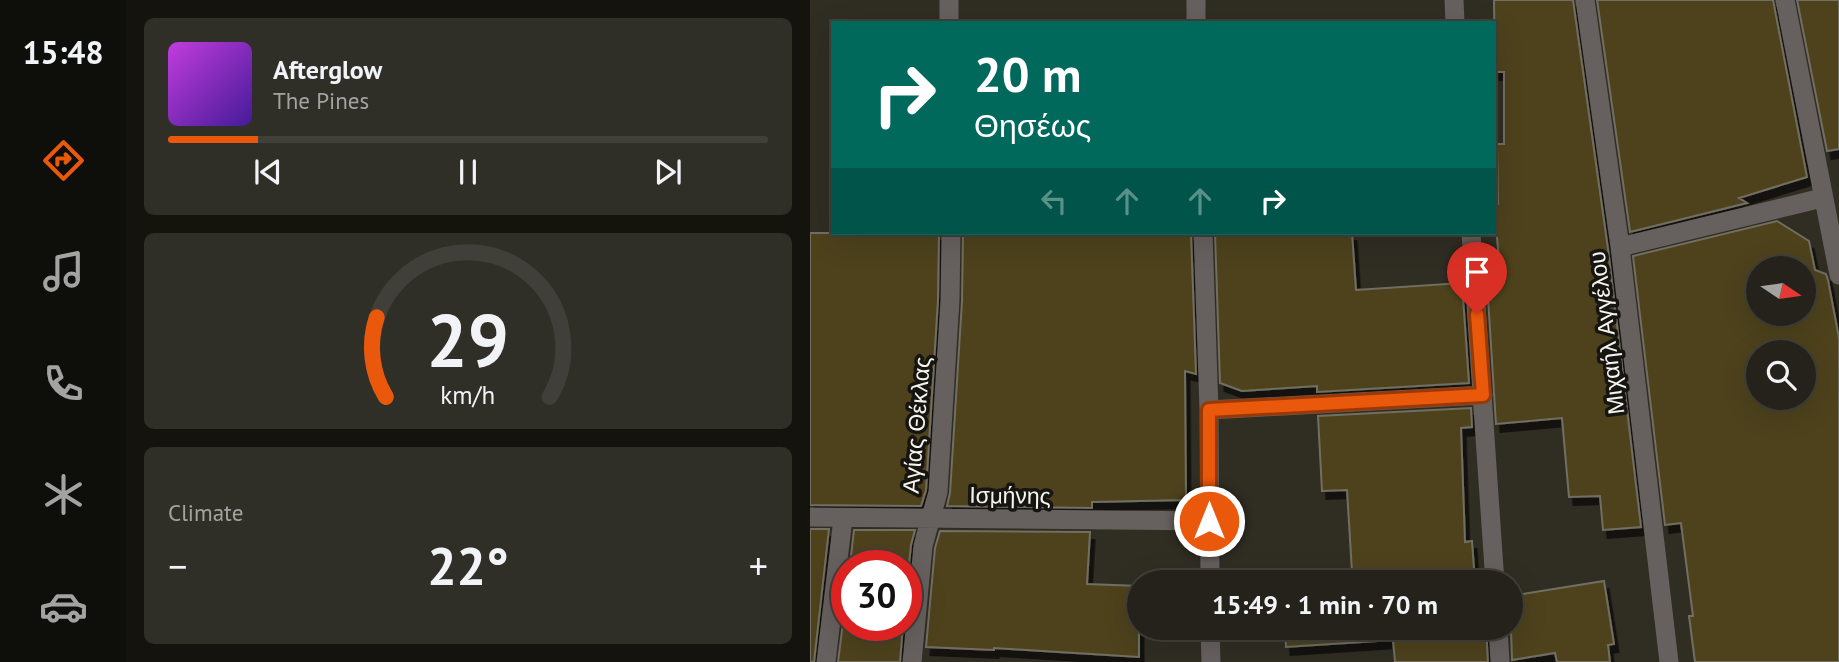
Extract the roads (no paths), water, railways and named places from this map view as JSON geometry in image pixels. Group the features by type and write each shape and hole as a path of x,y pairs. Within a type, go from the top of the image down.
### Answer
{"street":[{"path":"949,0 949,21"},
{"path":"1196,0 1196,21"},
{"path":"1454,0 1455,21"},
{"name":"Μιχαήλ Αγγέλου","path":"1585,0 1620,247 1669,662"},
{"path":"1785,0 1839,275"},
{"path":"1620,247 1822,198"},
{"name":"Αγίας Θέκλας","path":"912,662 923,545 938,492 950,300 951,235"},
{"path":"1203,235 1209,410 1210,570"},
{"path":"1471,235 1494,570"},
{"path":"1209,410 1483,395"},
{"name":"Ισμήνης","path":"810,517 1209,521"},
{"path":"826,662 843,518"},
{"path":"1210,640 1211,662"},
{"path":"1499,640 1500,662"}]}
